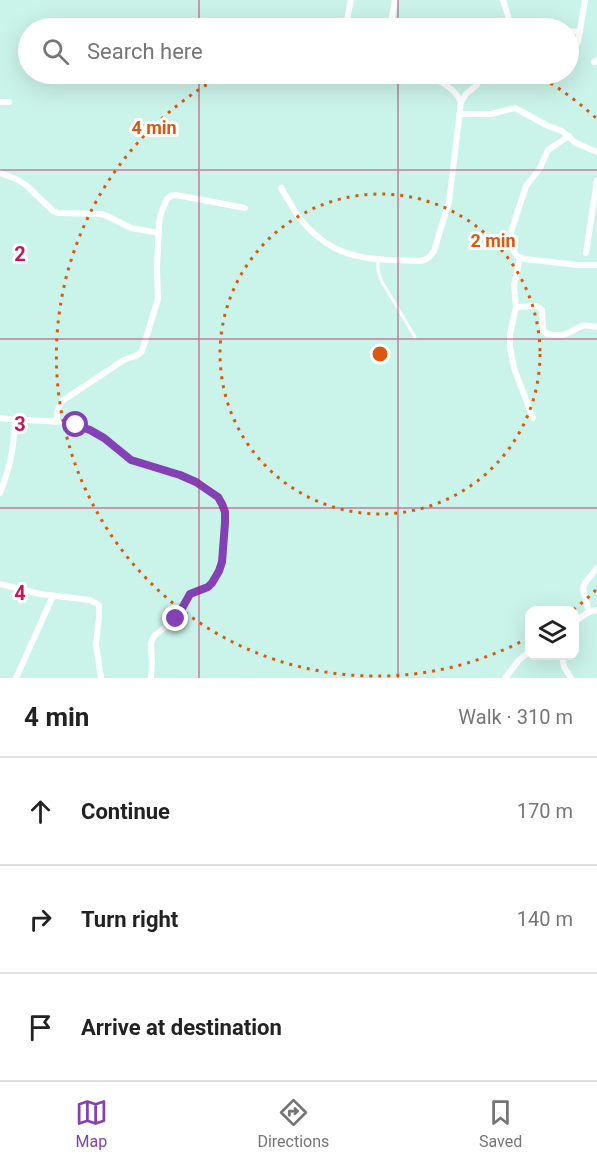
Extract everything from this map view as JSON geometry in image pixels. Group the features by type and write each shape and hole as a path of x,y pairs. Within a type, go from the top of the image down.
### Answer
{"street":[{"path":"347,18 351,0"},
{"path":"392,18 395,0"},
{"path":"503,0 509,18"},
{"path":"579,38 585,0"},
{"path":"442,84 453,90 461,102"},
{"path":"281,188 298,215 320,239 331,247 356,257 426,260 434,251 449,202 461,102 477,84"},
{"path":"0,102 9,102"},
{"path":"460,114 491,114 515,108 562,131 576,143 597,152"},
{"path":"568,136 548,150 542,164 525,186 510,237 512,248 520,258 577,265 597,265"},
{"path":"0,173 26,185 58,213 101,214 131,228 159,233"},
{"path":"586,253 597,180"},
{"path":"57,422 57,411 62,401 124,360 142,351 158,299 159,224 163,205 167,199 176,195 245,208"},
{"path":"520,258 514,285 516,307 510,334 512,358 533,418"},
{"path":"516,307 540,307 543,330 547,334 564,334 589,325 597,327"},
{"path":"0,418 57,422 90,430 104,438 131,460 180,475 196,482 218,497 222,504 225,523 219,571 208,587 190,594 176,619 154,636 151,643 151,678"},
{"path":"0,493 11,462 15,420"},
{"path":"589,612 583,588 596,570"},
{"path":"0,584 53,596 90,600 99,604 96,644 101,678"},
{"path":"16,678 53,596"},
{"path":"579,619 589,612 597,610"},
{"path":"505,678 525,655"},
{"path":"563,660 571,678"}],"lane":[{"path":"378,259 381,280 415,337"}],"route":[{"path":"76,425 104,438 131,460 196,482 218,497 222,504 225,523 222,562 219,571 208,587 187,597 176,619"}]}
